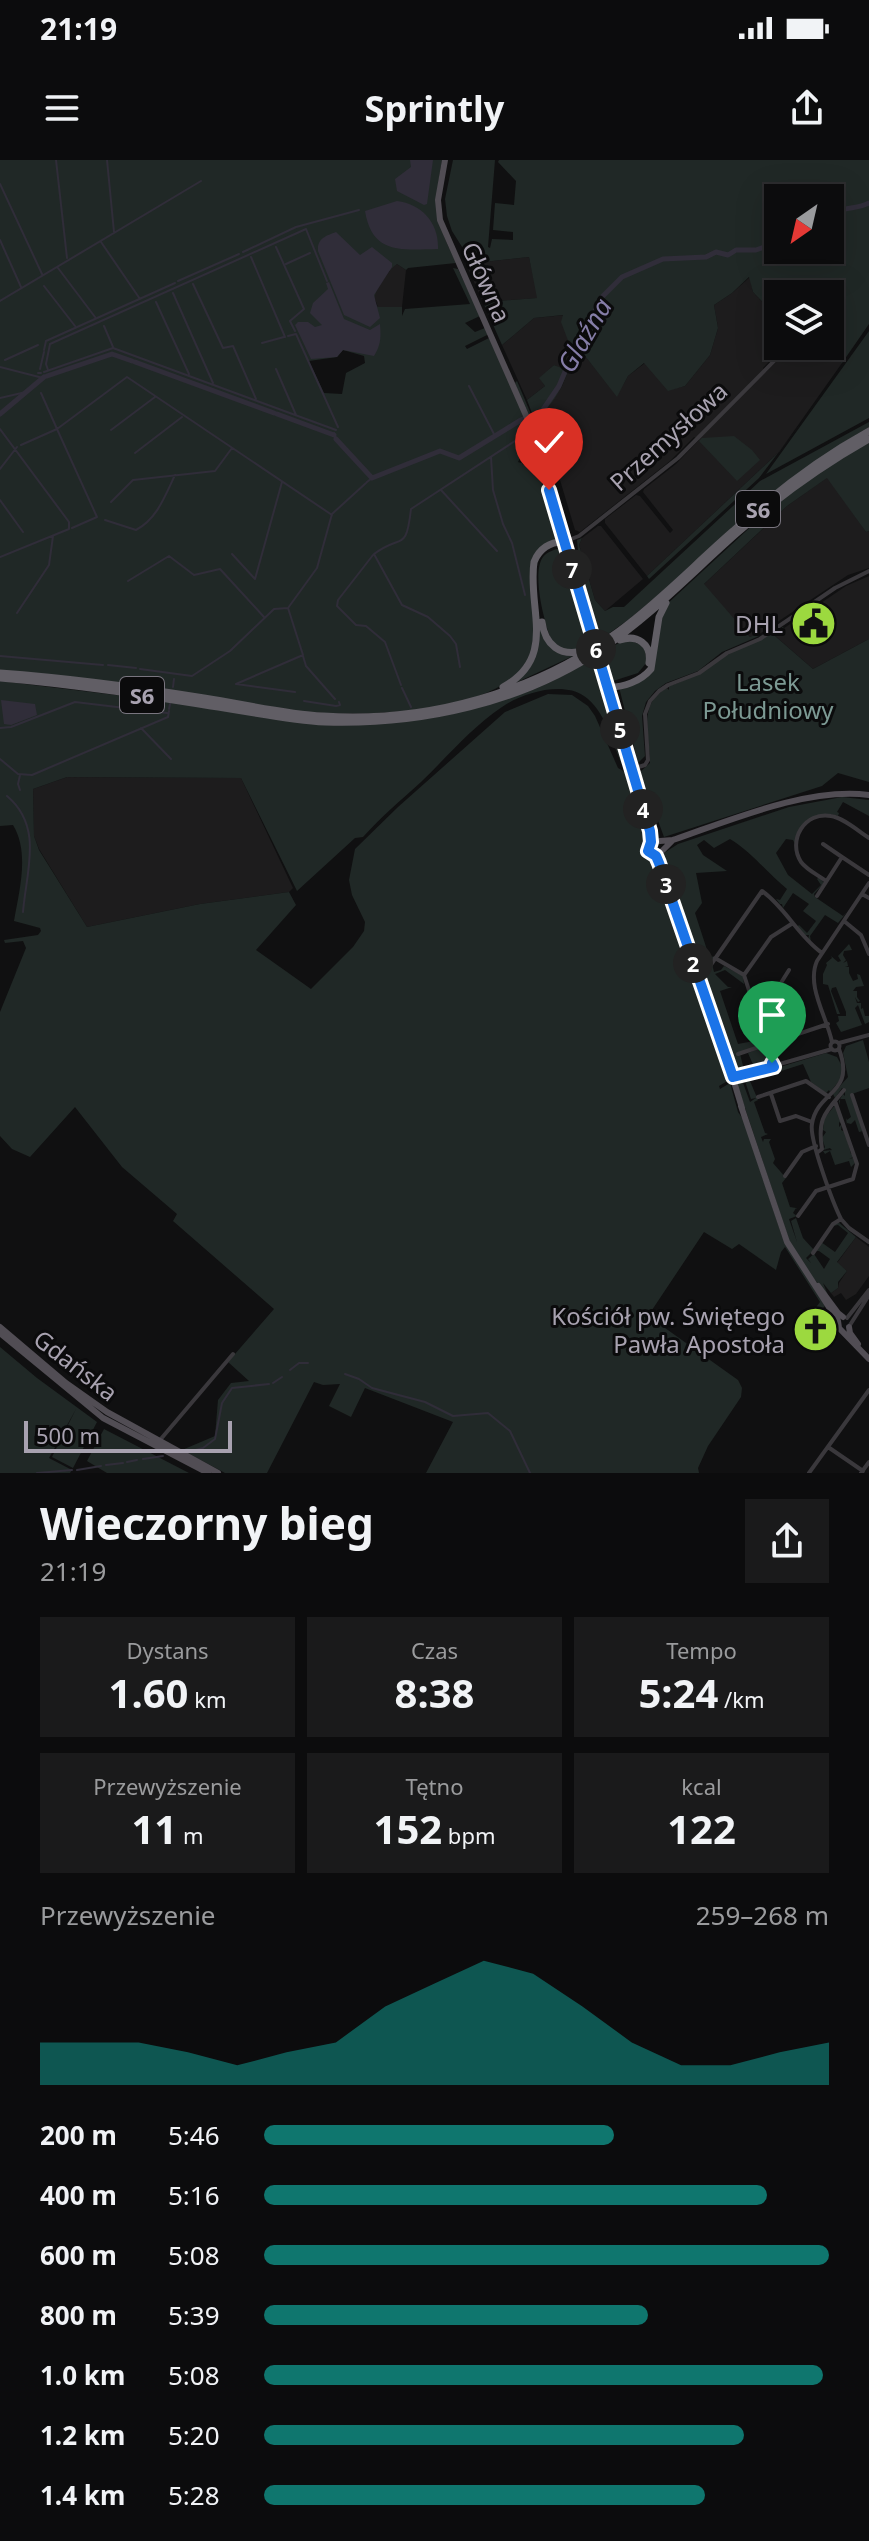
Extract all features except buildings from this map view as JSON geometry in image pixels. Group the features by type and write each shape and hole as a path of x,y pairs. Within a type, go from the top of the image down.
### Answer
{"highway":[{"name":"S6","path":"0,676 122,686 322,716 394,715 476,700 545,674 602,646 765,502 869,431"},
{"name":"S6","path":"0,676 298,719 375,722 435,715 491,701 558,674 640,621 788,491 869,439"},
{"path":"565,542 546,551 537,564 545,634 551,645 569,653 578,653 630,637 642,642 650,656 641,673 607,687"},
{"path":"476,700 509,684 529,662 538,629 534,562 545,547 565,542"},
{"path":"607,687 630,683 648,673 653,664 661,611 685,582"}],"main road":[{"name":"Główna","path":"445,160 438,200 440,220 527,417 655,841"},
{"path":"655,841 673,840 808,798 842,793 869,795"},
{"path":"659,856 673,840"},
{"path":"655,841 648,851 659,856"},
{"path":"655,841 782,1230 805,1273 869,1357"},
{"name":"Gdańska","path":"0,1327 114,1417 218,1473"},
{"name":"Gdańska","path":"0,1333 103,1418 208,1473"}],"street":[{"name":"Przemysłowa","path":"565,542 579,536 674,462 775,360"},
{"path":"632,769 646,763 645,714 650,701 659,691 699,673 727,653 760,639 835,588 869,571"},
{"path":"826,881 805,866 799,857 796,841 804,824 815,817 832,816 869,838"},
{"path":"823,844 869,875"},
{"path":"817,896 842,857"},
{"path":"869,883 815,964 813,977 826,1026 844,1067 843,1077 812,1122 812,1134 841,1219 869,1242"},
{"path":"699,981 762,891 776,902 807,941 822,953"},
{"path":"862,894 869,898"},
{"path":"844,921 861,935 869,954"},
{"path":"744,975 771,937 793,923"},
{"path":"715,958 744,975 774,1067"},
{"path":"789,970 779,985 795,1034"},
{"path":"738,1054 826,1026"},
{"path":"732,1080 869,1035"},
{"path":"758,1097 806,1081 829,1097"},
{"path":"785,1176 802,1152 822,1149 820,1121 844,1090"},
{"path":"770,1093 780,1121 797,1116 812,1122"},
{"path":"852,1095 869,1145"},
{"path":"798,1216 816,1191 853,1179 857,1166 835,1101"},
{"path":"813,1253 832,1225 841,1219"},
{"path":"845,1323 869,1292"},
{"path":"159,1442 233,1354"},
{"path":"809,1473 869,1390"},
{"path":"828,1447 862,1472 869,1462"}],"shaded area":[{"path":"410,160 433,160 427,204 397,191 395,179 411,167"},
{"path":"397,201 414,206 427,216 436,231 438,249 400,249 381,242 374,235 365,211"},
{"path":"336,232 360,255 372,247 392,263 374,295 380,318 370,327 344,315 318,251 321,240"},
{"path":"529,257 538,298 483,302 466,264"},
{"path":"397,264 406,270 402,307 378,307 373,295"},
{"path":"750,277 753,292 764,303 764,360 771,360 763,368 766,372 778,360 837,360 842,363 779,452 647,576 605,519 636,495 670,533 673,530 643,492 699,440 694,437 670,461 580,532 575,530 551,450 544,444 536,417 541,415 562,386 578,347 617,396 628,376 645,363 668,390 685,386 710,355 718,328 714,305"},
{"path":"329,282 344,319 370,330 380,324 380,341 374,356 343,350 337,357 311,359 295,325 308,322 315,327 322,325 310,313 313,303 328,289 326,283"},
{"path":"565,315 574,345 564,370 554,365 540,378 545,386 527,400 502,345 534,318"},
{"path":"828,477 866,532 869,531 869,568 848,575 758,635 750,637 703,585 787,506"},
{"path":"598,526 643,579 605,611 595,600 579,545 582,538"},
{"path":"869,576 869,639 813,669 774,635 846,586"},
{"path":"1,700 35,704 37,715 11,725 4,724"},
{"path":"67,777 241,778 293,888 289,892 200,904 87,927 34,836 33,789"},
{"path":"856,1237 869,1247 869,1276 856,1294 846,1300 841,1293 834,1297 831,1293 838,1288 847,1271 837,1263"}],"green space":[{"path":"0,160 442,160 437,191 438,213 456,263 406,270 397,264 382,281 374,301 378,307 402,307 402,316 405,309 470,304 453,268 458,269 480,316 465,323 475,332 485,328 489,334 465,346 467,349 489,338 523,413 536,452 531,455 525,448 518,462 521,463 528,456 524,465 536,457 559,536 533,558 536,599 534,643 524,666 506,682 482,695 453,704 356,714 303,712 0,670","holes":["343,350 364,356 365,363 346,373 342,394 324,393 309,361 337,357"]},
{"path":"453,160 495,160 490,248 492,239 513,240 513,232 493,230 495,203 514,205 516,181 499,160 869,160 869,324 842,363 837,360 844,360 844,280 764,280 764,303 753,292 749,277 714,305 718,328 710,355 685,386 668,391 644,363 628,376 617,397 578,347 557,395 536,417 544,444 548,447 540,450 515,383 517,381 544,445 527,400 545,386 539,378 554,365 564,369 574,345 569,343 561,322 563,315 534,318 502,345 483,302 537,298 529,257 466,264 464,250 447,216 445,199"},
{"path":"869,331 869,418 766,474"},
{"path":"869,422 869,427 838,446 628,620 598,641 581,584 577,540 582,538 579,545 595,600 605,611 624,607 760,481"},
{"path":"734,436 760,460 737,481 699,441 702,438"},
{"path":"869,441 869,531 866,532 827,478 787,506 704,584 750,637 759,636 722,652 698,671 666,683 655,691 646,702 642,716 645,756 638,763 619,687 649,675 660,619 666,605 771,508 797,487"},
{"path":"778,453 759,478 649,579 647,576"},
{"path":"560,548 565,552 590,638 591,646 581,650 567,650 553,644 543,613 538,575 540,565 546,554"},
{"path":"540,556 536,586 544,636 556,651 575,655 509,686 530,662 539,640 534,580 535,568"},
{"name":"Lasek Południowy","path":"783,627 775,636 813,669 869,639 869,782 838,773 822,786 664,837 640,772 650,763 647,721 652,703 667,688 669,690 669,686"},
{"path":"626,639 644,646 647,662 638,673 613,681 608,676 601,653"},
{"path":"594,657 626,766 622,765 603,718 584,696 565,689 554,689 520,697 480,724 363,837 355,838 297,891 241,778 67,777 33,789 34,836 39,850 87,927 200,904 289,892 296,905 256,950 311,989 353,947 364,931 365,922 352,895 349,880 355,849 505,712 548,694 572,695 588,706 618,768 630,775 648,832 646,850 654,858 729,1080 719,1086 720,1089 730,1083 782,1236 825,1306 819,1312 814,1310 820,1302 785,1247 776,1270 739,1244 732,1249 704,1232 650,1313 651,1318 738,1380 742,1388 741,1397 708,1446 698,1468 699,1473 426,1473 453,1422 365,1388 351,1417 329,1406 340,1384 314,1382 267,1473 225,1473 182,1450 215,1436 218,1400 231,1383 249,1381 228,1362 274,1309 173,1221 177,1214 122,1167 75,1107 30,1157 12,1149 0,1136 0,1012 26,948 23,941 5,943 4,940 38,935 41,931 40,928 14,921 22,860 13,825 0,826 0,681 362,725 431,718 494,703"},
{"path":"842,797 869,800 869,816 843,802 838,816 831,814 806,821 795,844 793,840 786,839 776,853 788,875 812,894 821,885 817,879 819,877 824,883 814,894 815,897 843,916 847,912 838,923 825,915 810,936 811,942 809,935 804,935 797,927 799,925 807,933 816,921 803,911 809,904 793,893 783,908 776,899 780,900 787,889 730,839 714,848 704,840 697,845 703,855 727,871 696,873 702,903 695,913 709,956 715,957 706,969 698,969 661,861 664,853 678,844 789,807"},
{"path":"849,944 852,950 844,951 846,960 843,963 847,961 848,966 845,967 849,967 853,981 858,979 857,974 860,975 864,986 856,987 853,991 857,991 860,1001 855,997 857,1003 861,1003 869,1022 865,1024 858,1005 855,1008 862,1025 841,1032 836,1023 838,1016 846,1016 846,1012 836,987 831,991 840,1014 837,1014 828,985 823,984 823,974 831,956 841,961 838,956"},
{"path":"712,964 714,972 724,966 743,976 744,984 725,970 715,974 728,987 732,987 720,991 738,1044 759,1040 759,1033 762,1033 761,1045 740,1054 744,1070 754,1067 748,1053 765,1046 770,1066 743,1073 739,1070 741,1075 733,1074 730,1057 702,979"},
{"path":"863,1040 869,1062 869,1088 852,1094 863,1131 859,1132 855,1120 847,1125 846,1118 851,1117 845,1099 840,1099 843,1094 845,1096 845,1090 842,1088 835,1098 833,1094 848,1077 843,1053 846,1046"},
{"path":"826,1053 837,1057 843,1068 840,1080 830,1092 826,1093 811,1082 803,1064 750,1081 758,1100 754,1102 768,1134 761,1137 763,1142 764,1139 771,1139 773,1163 786,1178 782,1183 790,1207 796,1208 793,1213 797,1216 789,1219 797,1242 791,1221 796,1218 803,1238 814,1250 806,1258 811,1263 808,1259 814,1254 824,1269 830,1259 815,1251 821,1242 835,1252 848,1233 838,1225 833,1226 838,1222 856,1237 837,1262 847,1271 838,1282 838,1288 831,1293 823,1283 828,1295 791,1246 738,1087 742,1080 750,1102 756,1098 751,1099 745,1081 757,1074"},
{"path":"835,1105 842,1124 841,1130 845,1132 853,1157 849,1159 853,1158 855,1163 851,1167 849,1161 835,1165 830,1151 825,1154 823,1151 832,1150 823,1150 822,1138 826,1132 823,1130 824,1119"},
{"path":"0,1347 97,1422 73,1468 52,1457 76,1409 49,1458 72,1470 70,1473 0,1473"},
{"path":"104,1429 189,1473 107,1473 87,1461"}],"waterway":[{"path":"56,160 67,258"},
{"path":"107,160 114,232"},
{"path":"0,301 201,181"},
{"path":"0,184 42,274"},
{"name":"Glaźna","path":"844,210 869,203"},
{"path":"243,252 296,227 359,210"},
{"path":"48,370 46,364 50,344 306,229 327,281"},
{"path":"0,240 21,287"},
{"path":"101,242 140,299"},
{"path":"276,247 304,309 290,321 295,331"},
{"name":"Glaźna","path":"336,439 372,478 440,451 459,458 521,420 542,411 559,386 581,333 588,326 601,298 622,277 663,259 706,257 716,252 728,255 736,250 764,247"},
{"path":"286,264 310,253"},
{"path":"178,281 239,254"},
{"path":"251,257 285,337"},
{"path":"58,268 95,317"},
{"path":"44,350 46,341 175,283"},
{"path":"193,284 223,348 233,346 256,399"},
{"path":"44,286 75,326"},
{"path":"173,293 213,383"},
{"path":"156,302 189,374"},
{"path":"104,326 113,347"},
{"path":"288,336 296,334 338,427"},
{"path":"262,343 284,337"},
{"path":"5,360 38,345"},
{"path":"44,372 113,348 336,430"},
{"path":"40,369 44,352"},
{"name":"Glaźna","path":"47,376 112,354 132,361"},
{"name":"Glaźna","path":"135,362 274,413"},
{"path":"0,367 43,378"},
{"path":"276,369 296,415"},
{"name":"Glaźna","path":"0,414 44,377"},
{"path":"72,528 97,517 57,429 127,377 332,515"},
{"path":"469,386 495,436"},
{"path":"0,398 26,392"},
{"path":"21,445 57,429 41,393"},
{"path":"111,430 155,397"},
{"name":"Glaźna","path":"277,414 334,435"},
{"path":"135,453 182,417"},
{"path":"460,667 456,644 450,636 428,617 402,605 374,554 404,537 411,509 518,439 524,432 523,419"},
{"path":"0,429 69,522 69,529 0,557"},
{"path":"0,469 17,447"},
{"path":"111,502 133,480 215,471 232,448"},
{"path":"491,457 493,490 512,543 525,595"},
{"path":"105,520 136,530 150,520 160,506 175,475"},
{"name":"Glaźna","path":"367,482 372,478"},
{"path":"232,554 255,579 282,482"},
{"path":"140,669 192,676 230,651 274,609 288,608 317,568 332,514 366,483"},
{"path":"441,490 497,551"},
{"path":"0,500 23,532"},
{"path":"17,613 49,565 53,536"},
{"path":"373,555 338,600 337,606 356,625 366,626 385,642 401,685"},
{"path":"128,581 169,556 194,575 220,569 264,617"},
{"path":"288,608 303,655 236,684 295,692"},
{"path":"0,656 103,665"},
{"path":"303,656 306,666 335,699"},
{"path":"108,665 136,668"},
{"path":"173,687 174,679"},
{"path":"402,688 411,707"},
{"path":"304,701 336,706 340,705 339,702"},
{"path":"0,728 11,727 75,702 167,713"},
{"path":"169,709 170,704"},
{"path":"0,759 18,774 32,775 168,717 169,711"},
{"path":"141,728 171,759"},
{"path":"20,775 20,790"},
{"path":"7,796 26,822 29,836 23,912"},
{"path":"290,1370 299,1363 308,1363"},
{"path":"345,1374 372,1388 425,1402 453,1416 488,1413 510,1431 530,1473"},
{"path":"273,1383 282,1377"},
{"path":"188,1452 203,1448 215,1439 222,1403 232,1388 269,1384"},
{"path":"143,1459 163,1456"},
{"path":"127,1462 137,1460"},
{"path":"106,1465 123,1463"},
{"path":"77,1470 101,1466"},
{"path":"37,1473 72,1470"}],"place":[{"name":"DHL","path":"814,623"},
{"name":"Kościół pw. Świętego Pawła Apostoła","path":"816,1329"}],"route":[{"path":"549,490 650,831 648,851 656,856 659,863 733,1077 774,1067 772,1063"}]}
